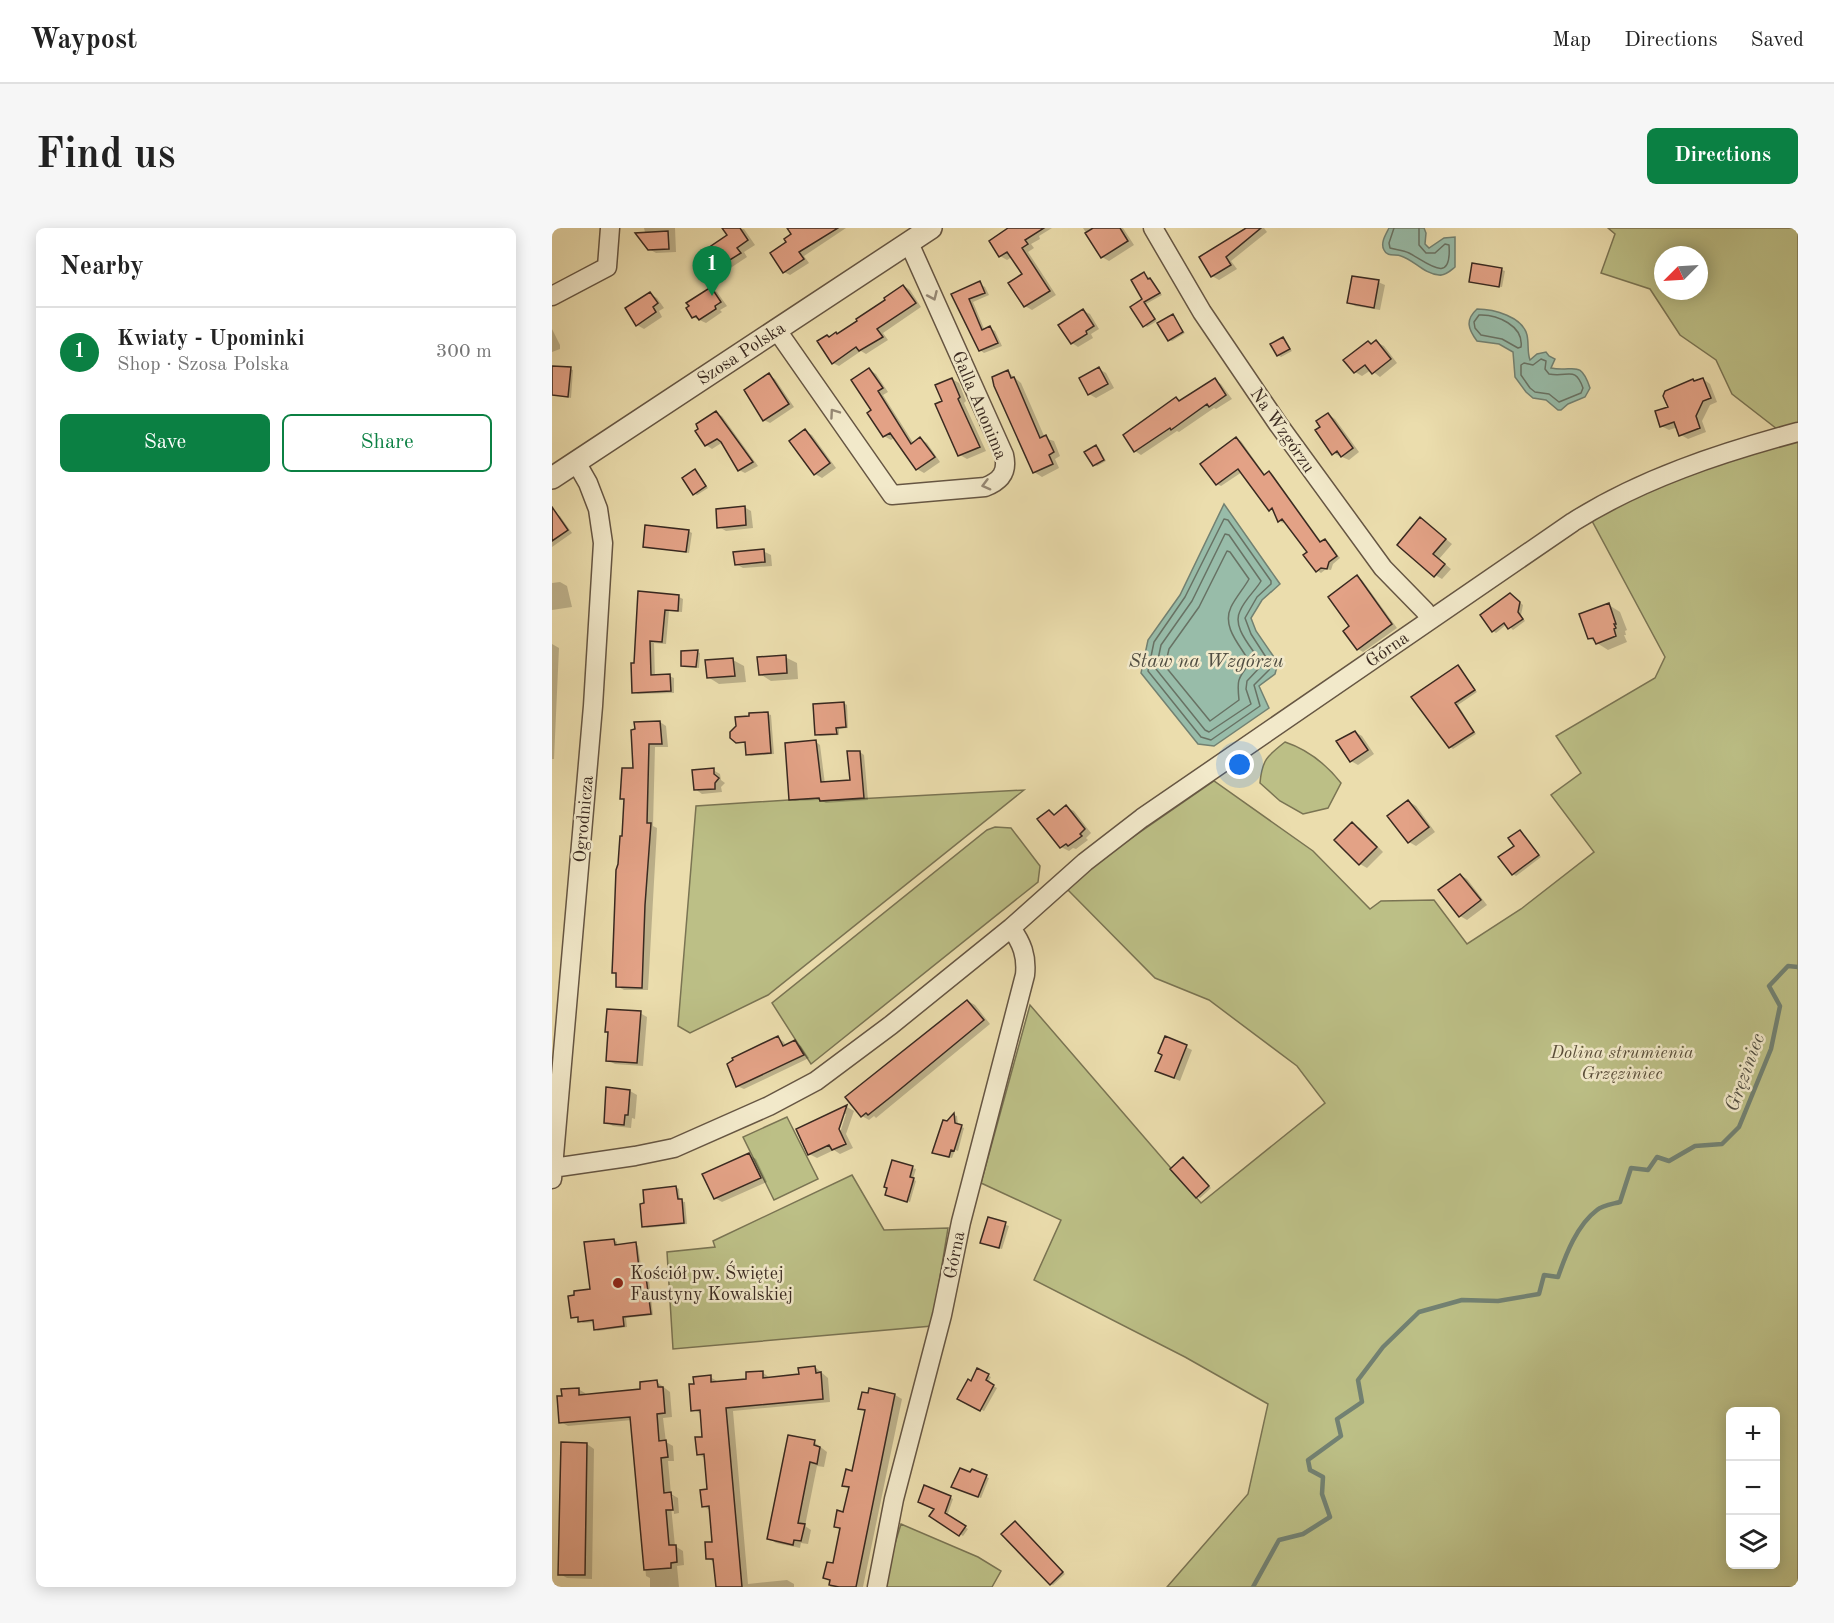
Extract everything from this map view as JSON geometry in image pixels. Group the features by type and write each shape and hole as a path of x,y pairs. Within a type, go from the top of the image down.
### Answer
{"street":[{"path":"552,296 607,267 610,228"},
{"name":"Szosa Polska","path":"552,478 931,228"},
{"name":"Na Wzgórzu","path":"1153,228 1232,358 1285,434 1373,555 1425,611 1430,620"},
{"name":"Galla Anonima","path":"776,329 892,495 985,487 993,484 1006,471 1004,455 909,243"},
{"name":"Górna","path":"553,1172 674,1148 791,1095 816,1081 860,1049 1142,818 1573,522 1613,499 1668,474 1717,456 1798,432"},
{"name":"Ogrodnicza","path":"553,1172 592,706 603,543 598,509 588,483 576,462"},
{"name":"Górna","path":"877,1587 894,1499 942,1315 961,1222 1025,975 1023,946 1011,927"}],"green space":[{"path":"1608,228 1798,228 1798,424 1777,429 1732,394 1716,360 1680,335 1657,300 1708,300 1708,246 1654,246 1654,295 1650,289 1601,273 1615,234"},
{"name":"Dolina strumienia Grzęziniec","path":"1798,439 1798,1587 1167,1587 1248,1494 1268,1404 1185,1357 1034,1280 1061,1220 981,1183 1030,1005 1201,1203 1325,1103 1297,1066 1209,1000 1155,978 1067,889 1081,873 1214,781 1313,851 1370,909 1381,901 1434,900 1467,944 1521,909 1594,852 1551,795 1581,773 1556,736 1655,678 1665,657 1591,519 1652,489 1723,462"},
{"path":"1285,742 1316,758 1341,783 1328,808 1303,814 1280,801 1260,783 1266,759"},
{"path":"1024,790 768,995 690,1033 678,1026 696,806 819,798 820,801"},
{"path":"995,827 1011,828 1040,866 1038,882 811,1064 772,1003 987,830"},
{"path":"787,1117 818,1179 774,1200 743,1137"},
{"path":"852,1175 884,1230 948,1228 932,1326 673,1349 667,1252 715,1247 713,1241"},
{"path":"901,1524 978,1557 1001,1571 992,1587 885,1587"}],"water":[{"path":"1389,228 1424,228 1425,244 1429,248 1444,238 1455,237 1455,267 1439,275 1424,270 1399,255 1387,254 1383,244"},
{"path":"1477,309 1499,312 1520,323 1527,335 1530,360 1537,354 1546,352 1555,359 1551,368 1575,369 1583,373 1590,388 1585,397 1568,404 1561,410 1546,400 1533,398 1515,377 1513,352 1499,344 1477,341 1474,337 1469,321"},
{"name":"Staw na Wzgórzu","path":"1224,504 1280,584 1262,600 1251,618 1256,631 1278,663 1275,674 1259,686 1269,708 1214,746 1198,744 1141,673 1148,640 1180,595"}],"building":[{"path":"722,228 740,228 748,240 737,248 741,253 720,266 708,248 727,235"},
{"path":"787,228 838,228 799,252 804,259 783,273 770,253 786,242 784,239 791,234"},
{"path":"1008,228 1044,228 1025,240 1028,244 1022,248 1050,291 1024,307 1008,283 1022,274 1007,252 999,257 989,241"},
{"path":"1093,228 1120,228 1128,241 1101,258 1085,233"},
{"path":"1246,228 1261,228 1226,257 1231,265 1211,277 1199,257"},
{"path":"668,231 669,249 648,250 635,233"},
{"path":"1472,263 1502,268 1499,287 1469,282"},
{"path":"1144,272 1160,293 1144,302 1155,319 1143,327 1130,307 1142,299 1131,280"},
{"path":"1352,276 1379,280 1374,308 1347,303"},
{"path":"980,281 985,293 969,299 982,330 990,326 998,343 979,351 951,294"},
{"path":"903,285 916,303 877,329 883,337 859,351 856,347 832,364 817,341 827,335 829,337 836,332 837,334 857,321 856,319"},
{"path":"711,287 721,302 715,306 716,309 699,320 696,316 692,318 686,308 689,306 686,303"},
{"path":"650,292 658,303 653,307 656,312 636,326 625,308"},
{"path":"1083,309 1094,326 1086,331 1087,334 1071,344 1058,325"},
{"path":"1173,314 1183,332 1168,341 1157,323"},
{"path":"1283,337 1290,349 1277,356 1270,344"},
{"path":"1376,340 1391,359 1372,374 1365,365 1354,373 1343,360 1368,341 1371,344"},
{"path":"552,366 571,367 568,397 552,395"},
{"path":"1099,367 1108,384 1088,395 1079,378"},
{"path":"869,368 883,388 878,391 911,444 920,437 935,457 916,470 890,433 883,437 867,413 871,410 851,380"},
{"path":"1008,370 1011,378 1014,377 1040,438 1046,435 1054,452 1049,455 1053,464 1033,473 994,386 992,377"},
{"path":"769,373 789,404 763,421 744,390"},
{"path":"952,378 960,397 958,399 980,447 958,456 935,404 942,401 935,385"},
{"path":"1215,378 1226,395 1209,407 1207,404 1171,430 1170,428 1134,452 1123,435 1176,397 1179,401"},
{"path":"1703,378 1711,398 1703,401 1696,416 1700,428 1679,436 1674,422 1660,427 1655,411 1668,407 1663,396 1665,391 1693,379 1694,381"},
{"path":"716,411 753,462 738,471 721,442 717,439 705,446 695,431 698,429 696,424"},
{"path":"1328,413 1353,448 1341,457 1337,451 1332,455 1315,430 1320,427 1316,421"},
{"path":"805,429 830,463 814,475 789,441"},
{"path":"1236,437 1264,475 1269,471 1320,542 1325,539 1337,556 1329,562 1327,569 1321,568 1316,572 1303,555 1307,552 1282,519 1278,522 1272,508 1269,511 1238,469 1216,485 1200,464"},
{"path":"1096,445 1104,460 1093,466 1084,452"},
{"path":"695,469 706,486 693,495 682,478"},
{"path":"745,506 746,525 717,528 716,509"},
{"path":"552,507 568,530 552,541"},
{"path":"1420,517 1446,539 1433,554 1445,564 1434,577 1397,545"},
{"path":"645,525 689,530 686,552 643,547"},
{"path":"764,549 765,562 735,565 733,552"},
{"path":"1357,575 1392,624 1357,650 1343,631 1349,626 1328,597"},
{"path":"638,591 679,595 678,611 665,610 662,642 650,641 651,675 670,674 671,691 632,693 631,663 634,663"},
{"path":"1510,593 1520,602 1518,612 1523,619 1508,629 1504,623 1492,632 1480,615"},
{"path":"1609,603 1616,624 1614,624 1616,628 1614,629 1616,636 1596,644 1593,638 1588,639 1579,614"},
{"path":"698,650 696,667 681,666 681,651"},
{"path":"786,655 787,673 759,675 757,657"},
{"path":"733,658 735,676 707,678 705,660"},
{"path":"1458,665 1475,690 1455,703 1474,732 1449,748 1411,697"},
{"path":"844,702 846,727 836,728 837,734 815,735 813,704"},
{"path":"768,712 771,753 746,755 745,742 736,743 730,738 730,732 736,726 735,717 749,716 749,713"},
{"path":"660,721 662,744 649,744 647,823 651,823 642,988 616,987 616,973 612,973 616,870 620,836 622,836 624,799 620,799 622,768 633,768 631,730 635,729 634,722"},
{"path":"1355,731 1368,750 1350,762 1336,741"},
{"path":"816,740 821,782 850,780 847,751 860,751 864,798 820,801 819,798 789,800 785,743"},
{"path":"714,768 714,774 719,778 715,783 715,789 694,790 692,770"},
{"path":"1408,800 1429,827 1408,843 1387,816"},
{"path":"1066,805 1085,829 1080,834 1082,836 1068,846 1066,844 1060,848 1037,819 1049,810 1054,815"},
{"path":"1352,822 1377,847 1359,865 1334,840"},
{"path":"1520,830 1539,855 1512,875 1498,857 1514,846 1508,838"},
{"path":"1460,874 1481,900 1459,917 1438,890"},
{"path":"967,1000 984,1020 868,1115 866,1113 861,1117 845,1097"},
{"path":"607,1009 641,1011 637,1063 606,1061"},
{"path":"778,1036 783,1046 795,1040 804,1055 736,1087 727,1064 733,1060 732,1058"},
{"path":"1165,1036 1187,1045 1174,1078 1155,1071 1162,1055 1158,1053"},
{"path":"606,1087 630,1090 628,1115 625,1115 624,1125 604,1123"},
{"path":"847,1105 839,1129 846,1144 832,1150 829,1145 808,1155 796,1129"},
{"path":"954,1113 955,1123 962,1125 954,1151 951,1150 949,1157 932,1153 943,1120 947,1121"},
{"path":"749,1153 761,1178 714,1199 702,1174"},
{"path":"1183,1157 1209,1186 1196,1198 1170,1169"},
{"path":"892,1160 913,1166 910,1177 914,1178 907,1202 885,1195 887,1188 884,1187"},
{"path":"676,1186 678,1199 682,1199 684,1223 642,1227 640,1204 644,1203 643,1190"},
{"path":"988,1217 1006,1222 999,1248 980,1243"},
{"name":"Kościół pw. Świętej Faustyny Kowalskiej","path":"614,1239 615,1245 636,1242 640,1277 646,1277 651,1314 623,1317 624,1326 594,1330 593,1320 578,1322 578,1317 571,1318 568,1296 574,1295 574,1291 590,1289 584,1242"},
{"path":"815,1366 816,1373 821,1372 823,1399 726,1408 742,1587 716,1587 713,1559 706,1559 705,1542 712,1542 709,1506 702,1507 700,1490 707,1489 704,1454 697,1455 695,1437 702,1437 700,1410 691,1411 689,1384 694,1384 693,1377 711,1375 711,1382 746,1379 746,1372 763,1371 763,1378 799,1374 798,1368"},
{"path":"977,1368 989,1374 986,1380 994,1385 980,1411 957,1399 968,1379 971,1381"},
{"path":"657,1380 658,1387 663,1387 665,1413 657,1414 659,1441 666,1440 668,1457 661,1458 664,1493 671,1492 673,1510 666,1510 669,1545 676,1545 677,1562 671,1563 671,1568 644,1570 630,1417 559,1423 557,1396 562,1396 561,1389 579,1388 579,1395 640,1389 640,1382"},
{"path":"869,1388 895,1394 856,1587 839,1587 829,1585 830,1580 823,1578 827,1562 833,1563 840,1528 834,1527 837,1510 843,1512 849,1487 842,1486 846,1469 852,1471 865,1410 858,1409 862,1392 868,1393"},
{"path":"788,1435 815,1440 814,1445 820,1447 817,1464 810,1462 798,1523 805,1524 801,1541 794,1540 793,1545 767,1539"},
{"path":"561,1442 587,1443 585,1575 558,1575"},
{"path":"960,1468 970,1472 972,1469 987,1475 978,1497 951,1487"},
{"path":"924,1485 951,1496 945,1513 966,1526 959,1536 929,1516 934,1509 918,1502"},
{"path":"1015,1521 1063,1572 1050,1585 1001,1534"}],"waterway":[{"name":"Gręziniec","path":"1253,1587 1279,1540 1303,1534 1330,1517 1322,1494 1323,1477 1310,1470 1308,1460 1341,1436 1337,1419 1362,1402 1358,1380 1383,1347 1419,1312 1462,1300 1498,1301 1539,1294 1544,1275 1558,1277 1573,1241 1590,1216 1602,1207 1620,1202 1631,1168 1648,1170 1657,1157 1669,1161 1695,1146 1722,1144 1739,1127 1771,1049 1780,1006 1769,986 1788,966 1798,967"}],"place":[{"name":"Kwiaty - Upominki","path":"712,296"},
{"name":"Kościół pw. Świętej Faustyny Kowalskiej","path":"618,1283"}]}
